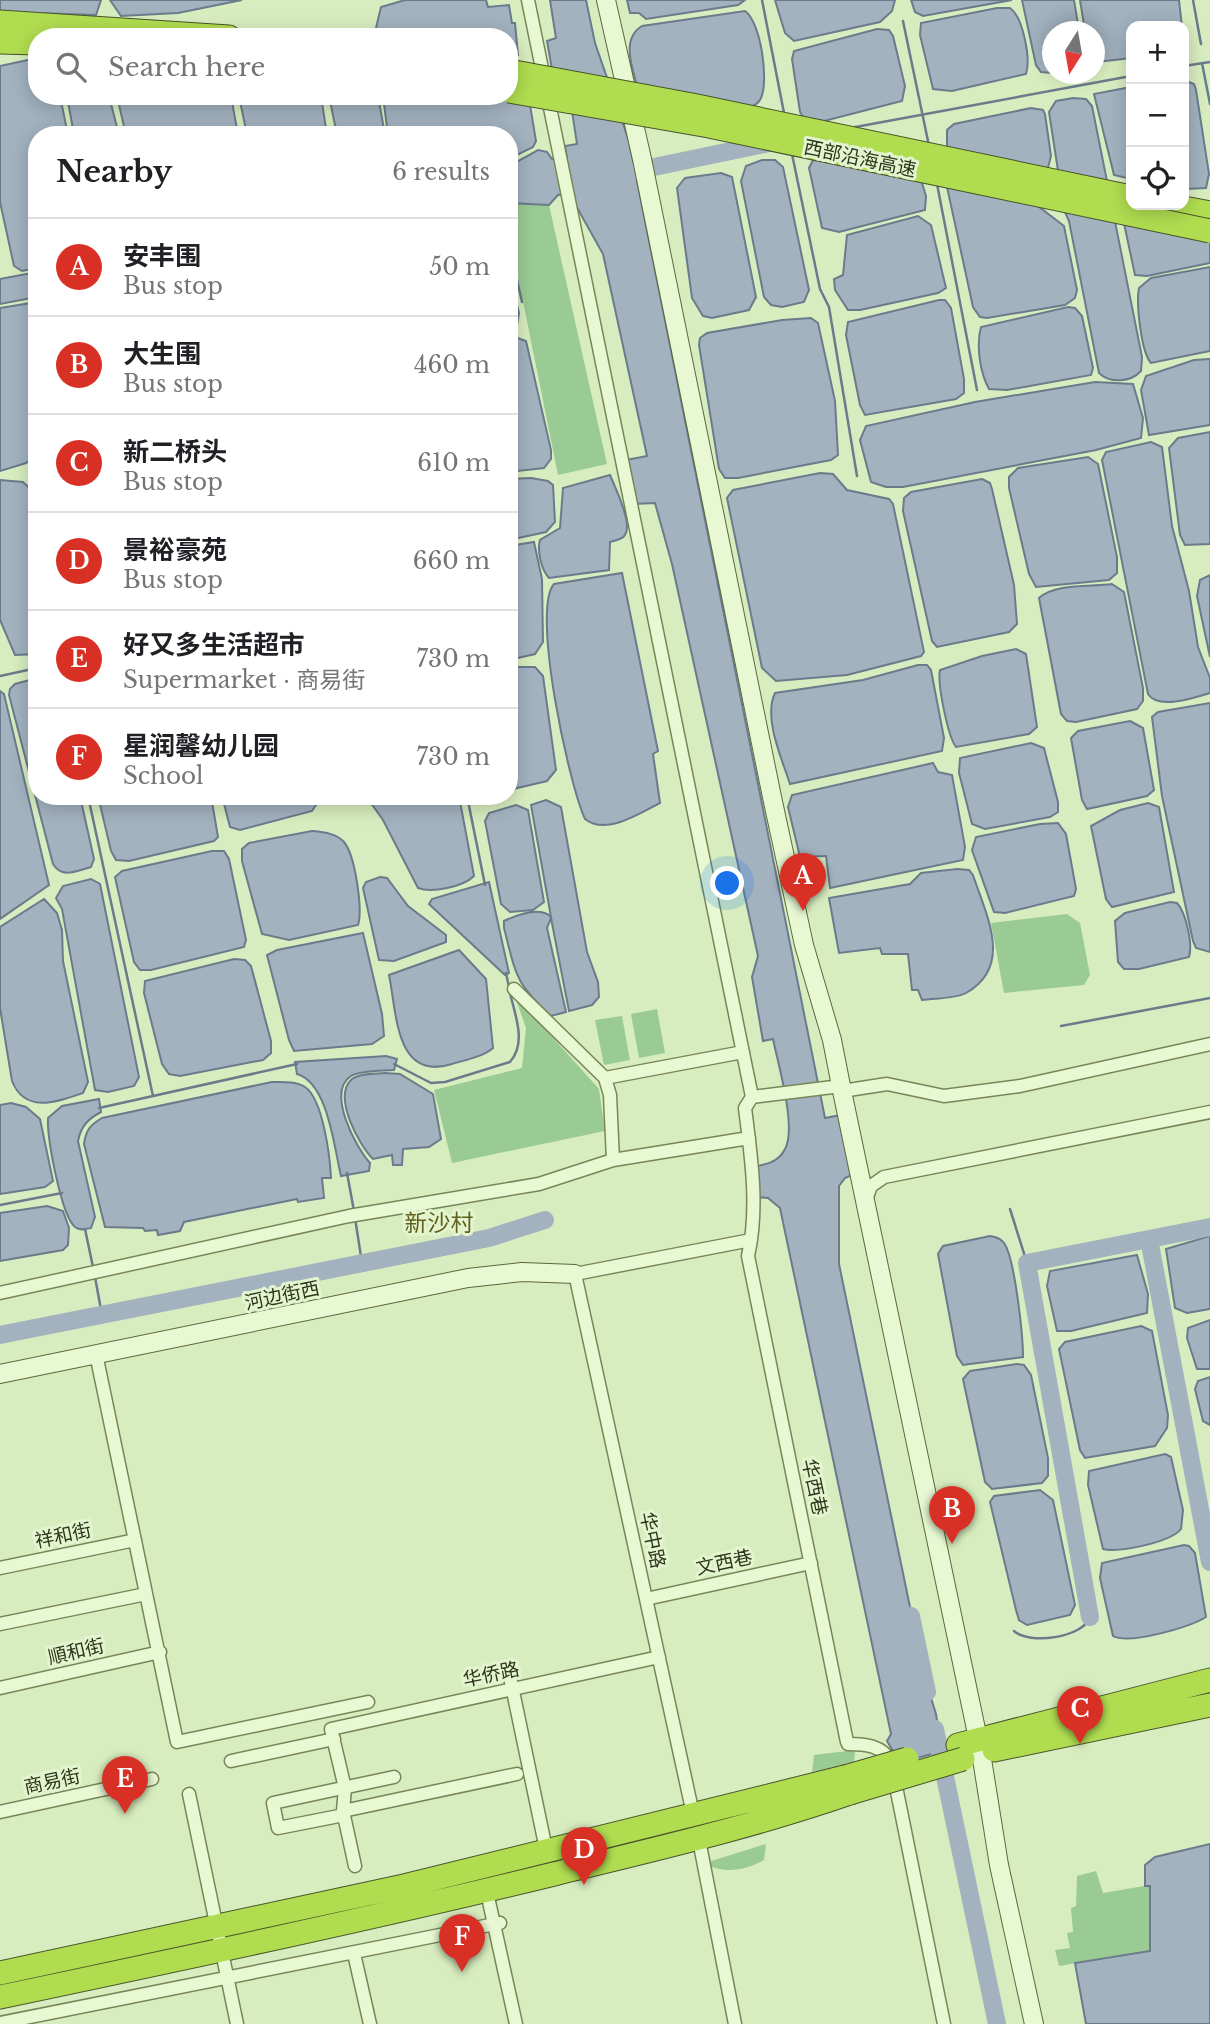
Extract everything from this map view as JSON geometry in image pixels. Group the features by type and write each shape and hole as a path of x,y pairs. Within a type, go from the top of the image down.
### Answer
{"highway":[{"path":"0,22 92,28"},
{"path":"0,42 28,43"},
{"name":"西部沿海高速","path":"518,73 692,104 1126,196"},
{"name":"西部沿海高速","path":"518,92 709,126 1210,231"},
{"path":"1189,210 1210,214"},
{"path":"0,1973 696,1824 848,1785 1210,1680"},
{"path":"970,1749 1210,1705"},
{"path":"0,1997 410,1909 688,1843 765,1822 848,1785"}],"street":[{"name":"华西巷","path":"528,0 752,1097 745,1108 754,1229 748,1256 811,1563 848,1743 876,1748 887,1755 891,1762 944,2024"},
{"path":"606,0 647,183 774,810 804,945 842,1088 866,1201 970,1749 1034,2024"},
{"path":"514,989 605,1078 611,1095 613,1160"},
{"path":"752,1097 887,1084 944,1096 1020,1086 1210,1044"},
{"path":"605,1078 743,1052"},
{"path":"866,1201 871,1186 884,1177 1210,1112"},
{"path":"0,1293 354,1215 539,1184 613,1160 749,1138"},
{"path":"575,1274 751,1240"},
{"name":"河边街西","path":"0,1374 468,1278 522,1272 575,1274"},
{"name":"华中路","path":"575,1274 696,1824 735,2024"},
{"path":"96,1354 177,1742 368,1702"},
{"name":"祥和街","path":"0,1568 135,1540"},
{"name":"文西巷","path":"646,1599 811,1563"},
{"path":"0,1624 146,1594"},
{"name":"順和街","path":"0,1688 160,1652"},
{"name":"华侨路","path":"231,1761 332,1734 659,1657"},
{"path":"510,1677 548,1858"},
{"path":"332,1734 345,1788 343,1813 355,1866"},
{"path":"394,1777 272,1803 278,1828 517,1774"},
{"name":"商易街","path":"0,1812 152,1779"},
{"path":"188,1794 237,2024"},
{"path":"485,1886 516,2024"},
{"path":"0,2023 500,1923"},
{"path":"355,1958 370,2024"}],"green space":[{"path":"518,203 549,205 607,464 558,475 518,277"},
{"path":"1067,914 1080,923 1090,975 1084,985 1004,993 991,923"},
{"path":"514,994 599,1089 605,1131 452,1163 434,1090 522,1068 526,1028"},
{"path":"657,1009 665,1053 639,1058 631,1014"},
{"path":"622,1016 630,1060 604,1065 595,1020"},
{"path":"855,1750 854,1765 812,1772 814,1755"},
{"path":"766,1844 764,1860 750,1866 727,1870 705,1863"},
{"path":"1096,1871 1103,1893 1150,1885 1151,1951 1059,1966 1055,1950 1070,1948 1067,1933 1073,1932 1071,1908 1076,1906 1077,1876"}],"water":[{"path":"0,0 101,0 96,15 0,12"},
{"path":"110,0 242,0 178,13 121,16"},
{"path":"405,0 486,0 488,7 509,5 515,28 376,28 381,7"},
{"path":"550,0 586,0 595,43 629,141 825,1118 846,1114 858,1172 845,1178 839,1186 839,1264 916,1636 914,1643 936,1714 942,1751 900,1763 887,1741 891,1734 780,1208 768,1198 755,1197 752,1167 775,1160 785,1149 788,1139 788,1112 773,1039 763,1041 752,977 758,956 672,564 655,503 634,504 626,460 647,456 603,254 575,204 573,193 558,195 549,205 518,203 518,161 538,150 547,152 552,159 567,158 565,146 577,144 571,104 558,104 547,41 556,38"},
{"path":"627,0 745,0 738,5 646,19 639,13 630,13"},
{"path":"775,0 895,0 892,11 880,22 794,41 785,33"},
{"path":"911,0 1012,0 923,16 915,12"},
{"path":"1022,0 1074,0 1077,21 1042,21 1042,72 1036,65"},
{"path":"1080,0 1179,0 1181,21 1126,21 1126,59 1105,61 1105,21 1083,21"},
{"path":"997,8 1010,8 1019,20 1027,49 1026,74 952,91 933,89 920,35 921,23"},
{"path":"745,11 755,27 764,66 763,90 757,103 748,108 638,89 631,64 630,47 635,32 642,26"},
{"path":"877,29 889,30 893,36 905,86 902,101 824,121 804,118 800,112 792,59 794,51"},
{"path":"28,60 28,105 62,105 66,126 28,126 28,270 22,271 14,266 0,202 0,66"},
{"path":"1189,82 1194,84 1196,90 1209,174 1206,188 1189,189"},
{"path":"1126,88 1126,178 1114,175 1094,94"},
{"path":"518,97 529,99 536,141 533,147 518,154 518,126 387,126 384,105 518,105"},
{"path":"1086,99 1092,106 1142,357 1141,371 1132,378 1114,380 1099,373 1069,221 1064,210 1049,112 1056,101"},
{"path":"69,105 111,105 117,126 72,126"},
{"path":"119,105 233,105 236,126 124,126"},
{"path":"241,105 322,105 326,126 245,126"},
{"path":"331,105 380,105 383,126 335,126"},
{"path":"1031,108 1043,110 1045,114 1051,156 1038,206 1064,226 1077,290 1075,298 1065,305 980,317 973,307 947,187 947,130 954,124"},
{"path":"913,153 926,196 925,210 839,232 822,228 809,168 814,158"},
{"path":"762,160 775,160 783,167 809,290 804,302 782,307 771,305 764,297 741,181 746,166"},
{"path":"721,173 732,177 756,297 749,310 712,318 703,316 692,298 677,188 685,178"},
{"path":"1119,200 1126,202 1126,210 1174,210 1210,231 1210,263 1147,276 1135,275"},
{"path":"918,216 931,225 946,288 938,293 860,310 848,310 835,290 834,279 843,275 847,235"},
{"path":"1210,267 1210,351 1151,363 1144,349 1140,327 1139,288 1151,278"},
{"path":"28,274 28,299 0,304 0,279"},
{"path":"945,300 951,308 964,379 964,393 956,399 865,415 860,405 846,335 848,322"},
{"path":"28,303 28,461 0,471 0,308"},
{"path":"1068,307 1075,308 1082,316 1093,368 1091,375 1007,390 989,389 980,359 981,327"},
{"path":"811,318 818,323 835,401 838,455 831,460 738,478 725,478 719,469 700,338 707,333 782,320"},
{"path":"518,338 526,341 551,450 551,459 544,468 518,471"},
{"path":"1210,359 1210,425 1149,435 1141,390 1146,376 1194,360"},
{"path":"1095,382 1133,384 1143,418 1141,438 1096,450 903,487 886,487 871,482 860,440 866,426 975,402"},
{"path":"1210,432 1210,544 1185,545 1180,535 1169,448 1178,438"},
{"path":"1151,442 1162,447 1172,526 1189,591 1198,647 1210,678 1210,693 1168,702 1153,699 1148,694 1102,460 1106,452"},
{"path":"1088,457 1098,464 1117,557 1117,573 1109,580 1036,587 1029,574 1009,488 1009,477 1018,468"},
{"path":"820,473 833,474 847,490 889,499 893,504 924,652 921,656 847,675 776,681 762,668 727,498 733,490"},
{"path":"610,475 622,505 627,530 622,538 610,542 609,570 549,578 542,565 539,544 540,540 560,528 563,488"},
{"path":"518,479 548,481 553,485 555,522 546,532 518,538"},
{"path":"982,479 990,483 992,489 1014,585 1017,624 1009,632 937,647 932,641 903,511 904,498 911,492"},
{"path":"0,480 23,482 28,487 28,654 15,655 0,620"},
{"path":"534,542 542,579 543,642 535,654 518,658 518,545"},
{"path":"622,573 658,751 653,754 660,803 623,821 603,825 593,824 585,819 570,772 549,661 548,600 554,584"},
{"path":"1210,575 1210,657 1197,596 1200,580"},
{"path":"1112,584 1124,592 1143,688 1143,701 1137,709 1076,722 1067,721 1061,714 1039,598 1064,588"},
{"path":"1016,649 1026,654 1037,727 1029,734 956,747 944,710 940,670 982,656"},
{"path":"927,665 931,670 944,738 942,751 790,784 772,726 775,693 863,680"},
{"path":"518,667 535,667 543,676 556,770 547,781 518,788"},
{"path":"28,680 28,768 9,695 15,684"},
{"path":"0,691 4,694 49,885 0,919"},
{"path":"1210,703 1210,952 1196,948 1193,941 1162,796 1152,717 1158,712"},
{"path":"1130,721 1143,728 1154,790 1147,796 1087,809 1082,800 1071,738 1078,731"},
{"path":"1031,743 1044,748 1058,802 1058,812 1050,817 985,829 972,824 959,773 960,758"},
{"path":"933,763 938,772 952,775 965,847 963,860 830,888 826,856 800,857 788,807 792,795"},
{"path":"546,800 561,807 587,952 598,982 599,997 592,1005 569,1011 551,918 547,928 566,1012 551,1016 530,995 518,977 504,928 504,921 515,916 541,912 551,917 531,805"},
{"path":"1148,803 1159,807 1174,892 1112,907 1106,899 1091,826 1120,810"},
{"path":"38,805 82,805 94,859 91,867 65,873 53,864"},
{"path":"100,805 213,805 218,837 214,841 129,861 116,860 111,851"},
{"path":"224,805 316,805 312,811 240,830 230,827"},
{"path":"372,805 461,805 474,876 447,888 418,888"},
{"path":"516,805 528,810 544,902 533,910 510,912 501,904 485,821 489,813"},
{"path":"1058,823 1066,834 1076,889 1074,896 1005,913 994,912 972,850 976,837"},
{"path":"312,831 337,837 348,849 357,882 358,925 289,940 262,934 242,861 242,849 249,843"},
{"path":"212,851 224,851 229,859 246,940 244,947 151,970 140,970 134,962 115,877 122,871"},
{"path":"969,870 973,875 992,939 993,954 989,969 981,982 966,993 922,1000 918,990 912,990 908,954 882,954 880,948 839,953 829,898 910,884 921,873"},
{"path":"380,877 387,878 408,906 446,935 446,942 394,961 379,960 363,888 366,882"},
{"path":"91,879 100,884 139,1077 134,1086 108,1092 95,1090 62,909 56,898 63,886"},
{"path":"489,882 509,973 505,975 429,904 432,899"},
{"path":"44,899 57,913 62,930 63,961 88,1082 83,1093 43,1103 25,1098 12,1081 0,1008 0,927"},
{"path":"1170,902 1177,903 1186,921 1189,957 1139,969 1124,969 1118,962 1115,921 1125,913"},
{"path":"363,933 382,1014 384,1036 372,1044 294,1051 267,955 277,950"},
{"path":"459,950 486,979 493,1048 479,1056 452,1064 433,1067 419,1063 409,1054 402,1040 389,975"},
{"path":"234,959 245,960 251,966 271,1041 271,1053 263,1060 180,1076 169,1074 162,1064 144,993 145,981"},
{"path":"386,1056 397,1059 394,1070 360,1073 351,1076 344,1084 341,1094 346,1120 370,1163 369,1171 341,1176 323,1103 308,1080 297,1074 295,1062"},
{"path":"385,1073 400,1074 433,1094 441,1139 429,1147 403,1149 402,1165 393,1165 392,1155 373,1159 355,1132 346,1108 347,1087 352,1079"},
{"path":"272,1082 301,1085 311,1093 317,1103 327,1143 331,1178 322,1178 324,1198 298,1202 297,1199 184,1222 180,1231 158,1235 157,1230 105,1227 84,1144 87,1131 94,1123 102,1118"},
{"path":"99,1099 101,1112 86,1124 78,1141 95,1217 91,1228 81,1229 75,1227 70,1220 60,1193 52,1158 48,1118 62,1106"},
{"path":"11,1103 26,1107 40,1119 53,1181 45,1187 0,1194 0,1105"},
{"path":"47,1206 63,1211 69,1228 68,1245 63,1250 0,1261 0,1213"},
{"path":"990,1236 1004,1243 1012,1264 1023,1357 963,1365 957,1356 938,1254 943,1246"},
{"path":"1210,1236 1210,1309 1187,1313 1175,1308 1166,1249"},
{"path":"1137,1255 1148,1294 1147,1313 1071,1331 1057,1331 1047,1286 1050,1271"},
{"path":"1210,1320 1210,1369 1197,1369 1187,1338 1188,1328"},
{"path":"1141,1326 1152,1331 1168,1415 1167,1428 1155,1446 1085,1458 1080,1450 1059,1349 1065,1342"},
{"path":"1024,1365 1031,1375 1048,1458 1048,1476 1042,1483 992,1489 985,1482 963,1379 970,1371"},
{"path":"1210,1377 1210,1425 1203,1421 1195,1389 1198,1381"},
{"path":"1165,1454 1171,1457 1183,1510 1181,1529 1167,1538 1144,1545 1103,1549 1088,1485 1089,1471"},
{"path":"1040,1490 1053,1500 1075,1605 1070,1615 1027,1625 1019,1620 990,1502 994,1496"},
{"path":"1189,1546 1195,1553 1206,1617 1174,1630 1145,1637 1113,1636 1100,1578 1102,1563"},
{"path":"1210,1844 1210,2024 1086,2024 1075,1963 1150,1951 1150,1886 1145,1886 1145,1865 1155,1857"}],"waterway":[{"path":"762,0 784,113"},
{"path":"1193,0 1201,44"},
{"path":"903,21 929,146"},
{"path":"1189,65 1210,62"},
{"path":"1202,63 1210,104"},
{"path":"850,128 1126,77"},
{"path":"630,172 774,142"},
{"path":"792,154 820,289 829,307 857,476"},
{"path":"937,184 977,390"},
{"path":"518,284 522,302"},
{"path":"0,676 28,670"},
{"path":"90,805 153,1096"},
{"path":"469,805 485,885"},
{"path":"506,973 509,987"},
{"path":"394,1064 431,1083 445,1082 510,1062 519,1038 510,993"},
{"path":"1061,1026 1210,998"},
{"path":"99,1108 297,1064"},
{"path":"347,1173 354,1211"},
{"path":"0,1205 62,1193"},
{"path":"1010,1209 1027,1263"},
{"path":"355,1218 362,1263"},
{"path":"0,1335 489,1238 545,1220"},
{"path":"1090,1617 1027,1263 1210,1227"},
{"path":"85,1229 93,1267"},
{"path":"1149,1239 1210,1562"},
{"path":"95,1277 102,1315"},
{"path":"911,1616 927,1692"},
{"path":"1014,1631 1031,1638 1055,1637 1077,1630 1090,1617"},
{"path":"935,1729 997,2024"}],"place":[{"name":"安丰围","path":"803,911"},
{"name":"大生围","path":"952,1544"},
{"name":"新二桥头","path":"1080,1744"},
{"name":"好又多生活超市","path":"125,1814"},
{"name":"景裕豪苑","path":"584,1885"},
{"name":"星润馨幼儿园","path":"462,1972"}],"district":[{"name":"新沙村","path":"439,1223"}]}
